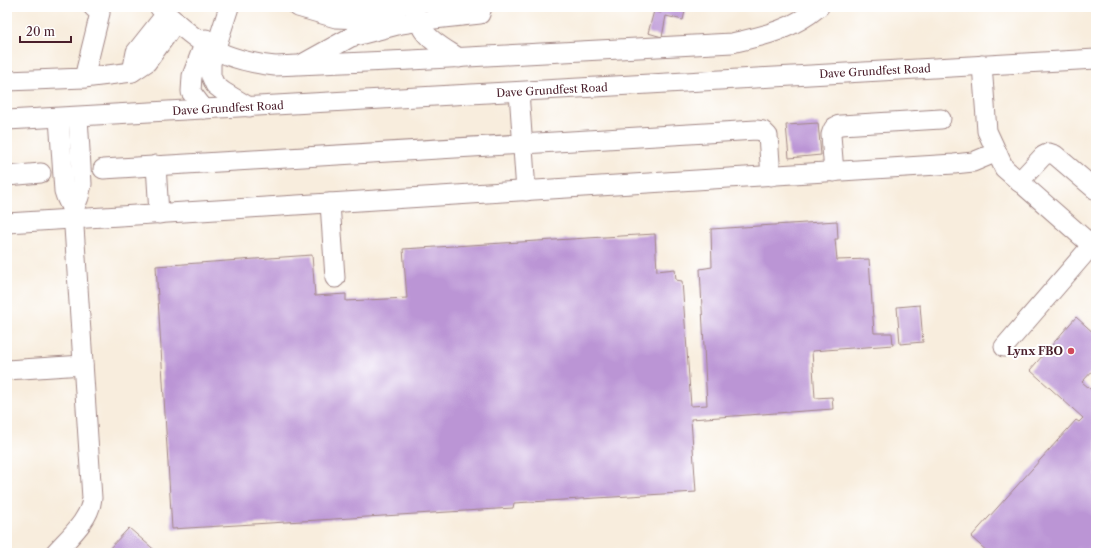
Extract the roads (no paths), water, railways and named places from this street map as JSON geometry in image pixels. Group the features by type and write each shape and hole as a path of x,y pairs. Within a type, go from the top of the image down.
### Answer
{"street":[{"path":"84,78 100,13 93,7"},
{"path":"215,7 210,47 211,76 215,85 249,107"},
{"path":"204,109 191,92 192,76 210,47 229,7"},
{"path":"298,7 336,18 362,18 399,7"},
{"path":"7,82 84,78 132,72 136,52 167,14 197,39 210,47 234,58 255,64 276,66 459,58 732,42 762,36 787,28 809,15 819,7"},
{"path":"301,65 351,36 401,24 416,14 481,10"},
{"path":"416,14 424,32 432,40 459,58"},
{"name":"Dave Grundfest Road","path":"7,120 1096,59"},
{"path":"982,65 987,131 1004,168 1094,247 1004,346"},
{"path":"519,92 526,191"},
{"path":"73,216 82,184 78,117"},
{"path":"55,553 83,522 92,503 73,216 64,191 59,118"},
{"path":"834,172 832,129 836,126 941,119"},
{"path":"103,169 760,130 765,132 768,136 771,176"},
{"path":"7,223 73,216 159,214 961,164 973,162 996,152"},
{"path":"1019,182 1043,156 1049,153 1056,155 1096,190"},
{"path":"156,166 159,214"},
{"path":"7,176 41,173"},
{"path":"330,203 335,278"},
{"path":"7,370 83,365"}],"place":[{"name":"Lynx FBO","path":"1071,351"}]}
